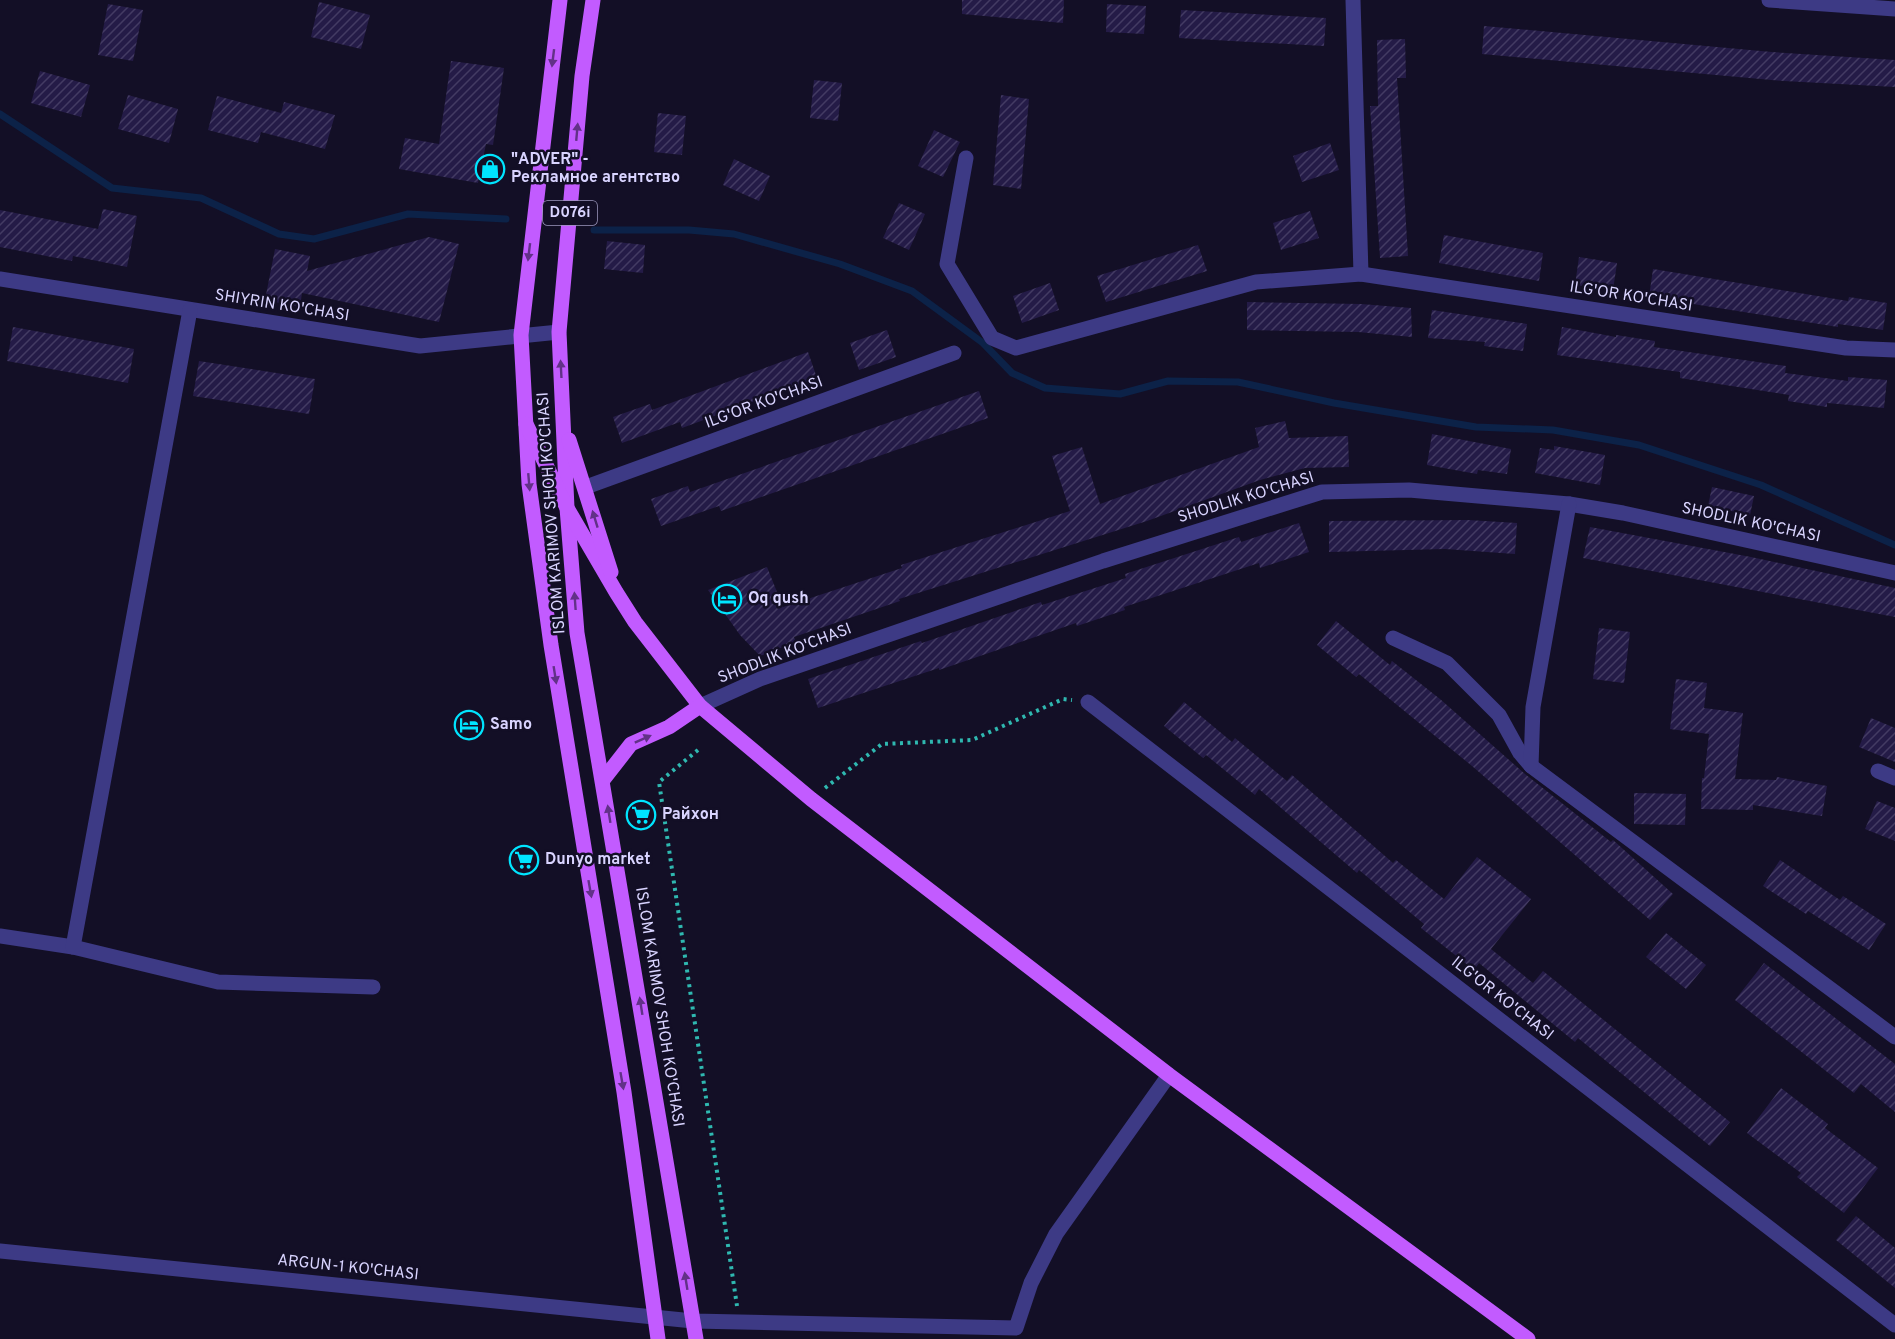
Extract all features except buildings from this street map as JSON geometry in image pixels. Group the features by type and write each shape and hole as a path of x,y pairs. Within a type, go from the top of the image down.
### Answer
{"main road":[{"name":"ISLOM KARIMOV SHOH KO'CHASI","path":"560,0 521,334 529,484 551,645 624,1092 658,1339"},
{"name":"ISLOM KARIMOV SHOH KO'CHASI","path":"593,0 582,76 559,332 567,508 577,633 696,1339"},
{"path":"526,424 567,508 616,592 635,622 700,706 811,799 1169,1074 1528,1339"},
{"path":"564,427 586,487 616,592"},
{"path":"603,780 631,744 669,727 700,706"}],"street":[{"path":"1353,0 1361,274"},
{"path":"1769,0 1889,6"},
{"name":"ILG'OR KO'CHASI","path":"966,158 947,264 992,338 1016,348 1256,282 1361,274 1846,348 1895,350"},
{"name":"SHIYRIN KO'CHASI","path":"0,279 420,346 521,334 559,332"},
{"path":"73,947 190,310"},
{"name":"ILG'OR KO'CHASI","path":"586,487 954,353"},
{"name":"SHODLIK KO'CHASI","path":"700,706 771,675 1103,561 1322,492 1409,490 1569,504 1623,513 1895,573"},
{"path":"1531,766 1533,707 1569,504"},
{"path":"1393,638 1447,663 1499,715 1520,753 1531,766 1895,1036"},
{"name":"ILG'OR KO'CHASI","path":"1088,702 1895,1325"},
{"path":"1878,771 1895,778"},
{"path":"0,936 73,947 218,982 373,987"},
{"name":"ARGUN-1 KO'CHASI","path":"0,1251 693,1321 739,1320 1016,1328 1031,1283 1056,1234 1169,1074"}],"path":[{"path":"811,799 882,744 972,740 1063,699 1088,702"},
{"path":"698,750 659,782 739,1320"}],"waterway":[{"path":"0,114 112,188 201,198 279,234 314,239 408,214 506,219"},
{"path":"594,230 689,230 734,234 840,264 912,291 983,343 1012,373 1045,388 1120,394 1168,381 1238,382 1334,403 1476,427 1553,430 1639,445 1761,485 1895,545"}],"place":[{"name":"\"ADVER\" - Рекламное агентство","path":"490,169"},
{"name":"Oq qush","path":"727,599"},
{"name":"Samo","path":"469,725"},
{"name":"Райхон","path":"641,815"},
{"name":"Dunyo market","path":"524,860"}]}
